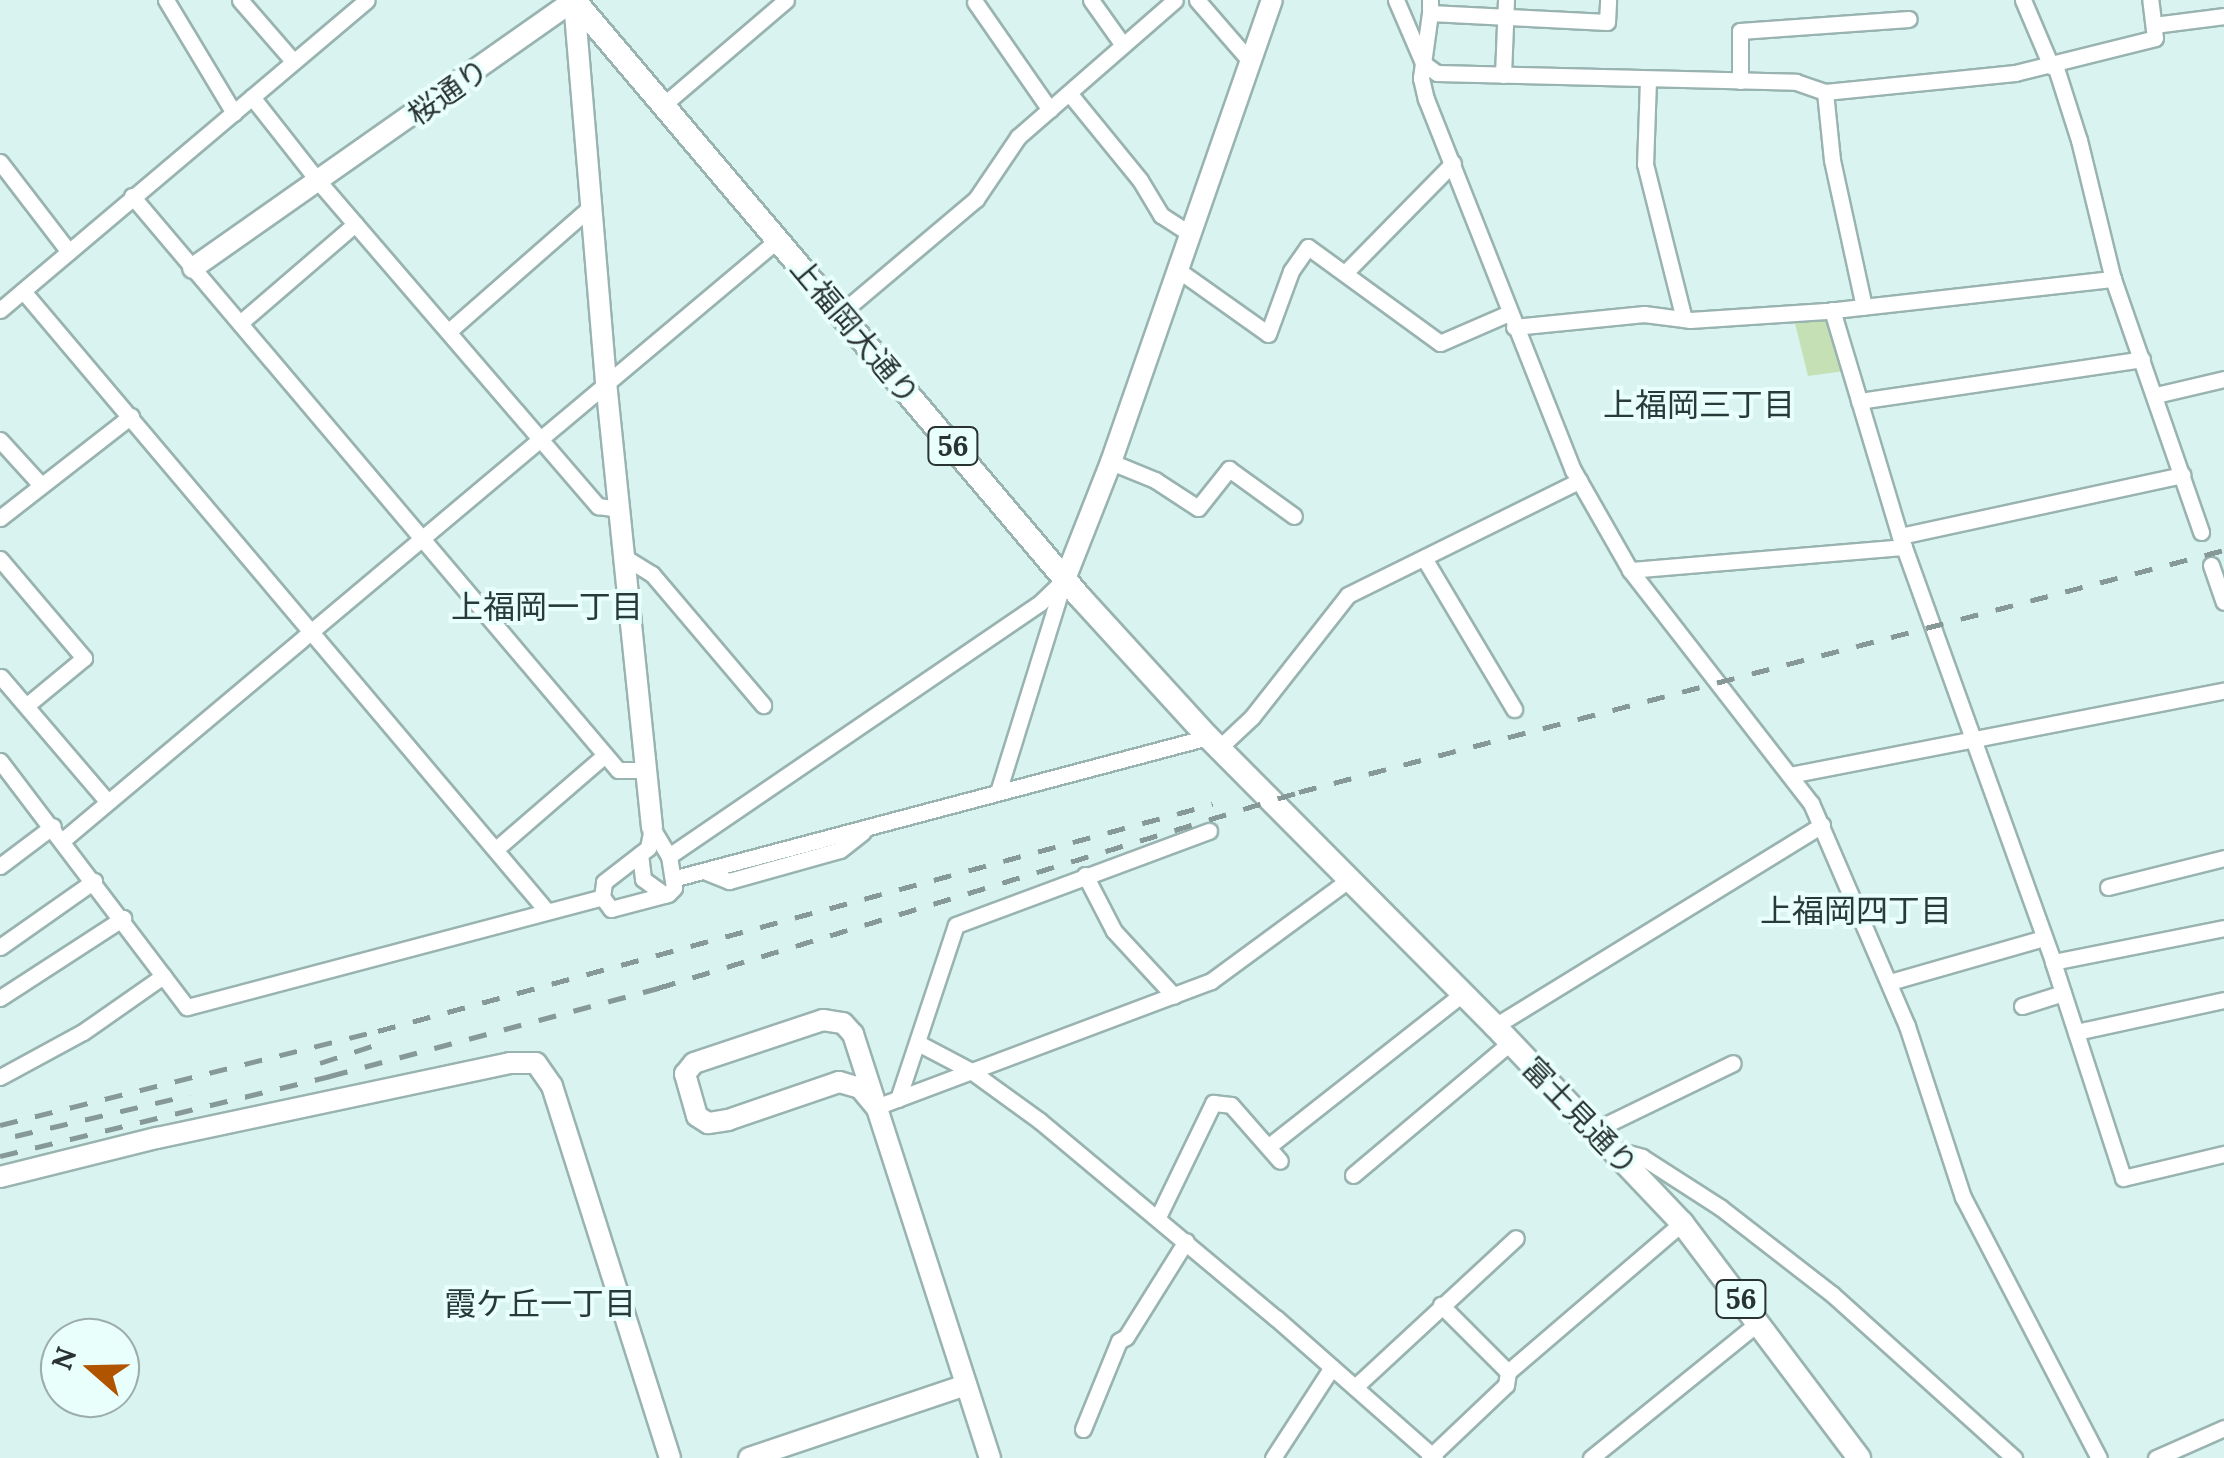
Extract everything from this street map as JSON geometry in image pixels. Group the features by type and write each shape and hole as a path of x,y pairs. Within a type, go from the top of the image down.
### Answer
{"main road":[{"name":"上福岡大通り","path":"574,0 1066,579 1266,796"},
{"name":"富士見通り","path":"1266,796 1613,1148 1682,1224 1859,1458"}],"street":[{"path":"166,0 234,113"},
{"path":"240,0 293,62"},
{"path":"0,310 367,0"},
{"path":"574,0 606,382 646,770 647,844 643,879 665,895"},
{"name":"桜通り","path":"193,268 574,0"},
{"path":"662,106 786,0"},
{"path":"1092,0 1123,46"},
{"path":"841,314 976,198 1018,137 1175,0"},
{"path":"1197,0 1249,60"},
{"path":"998,792 1066,579 1111,462 1272,0"},
{"path":"1396,0 1424,63 1437,74 1796,82 1825,92 1926,84 2053,66 2155,38 2150,0"},
{"path":"1608,0 1607,22 1505,8 1430,6 1421,78 1426,99 1454,162 1511,320 1579,481 1630,570 1790,774 1822,825 1890,982 1934,1098 1963,1197 2099,1458"},
{"path":"2023,0 2053,66 2079,140 2113,279 2201,532"},
{"path":"975,2 1050,110"},
{"path":"1502,76 1505,8"},
{"path":"2154,25 2224,16"},
{"path":"1740,81 1740,31 1909,18"},
{"path":"1648,80 1645,164 1684,319"},
{"path":"1825,92 1832,160 1864,306"},
{"path":"1069,93 1140,180 1161,215 1190,234"},
{"path":"252,97 319,182 543,437 598,506 620,509"},
{"path":"0,162 69,252"},
{"path":"1345,273 1454,162"},
{"path":"132,196 605,755 622,772 646,770"},
{"path":"449,331 593,205"},
{"path":"240,323 355,224"},
{"path":"0,866 107,802 776,241"},
{"path":"1178,270 1268,334 1291,271 1308,247 1440,343 1511,320 1644,314 1684,319 1832,310 2113,279"},
{"path":"23,292 546,910"},
{"path":"1832,310 1902,541 2063,993 2123,1178 2224,1154"},
{"path":"1860,402 2142,359"},
{"path":"2156,395 2224,379"},
{"path":"0,518 131,416"},
{"path":"0,440 40,484"},
{"path":"1111,462 1155,480 1198,508 1230,469 1294,516"},
{"path":"1630,570 1902,541 2182,475"},
{"path":"676,878 998,792 1214,743 1252,717 1348,596 1579,481"},
{"path":"626,558 652,574 763,704"},
{"path":"1424,558 1514,710"},
{"path":"0,560 84,658 26,706"},
{"path":"2210,566 2224,602"},
{"path":"668,854 1040,603 1066,579"},
{"path":"1,677 107,802"},
{"path":"1790,774 2224,691"},
{"path":"496,849 605,755"},
{"path":"3,770 58,833 187,1007 602,897"},
{"path":"1352,1174 1503,1035 1822,825"},
{"path":"898,1099 956,925 1209,831"},
{"path":"602,897 617,910 665,895 674,888 676,878 668,854 647,844"},
{"path":"602,897 607,879 647,844"},
{"path":"2108,887 2224,858"},
{"path":"1085,875 1114,931 1174,996"},
{"path":"876,1107 1211,981 1350,880"},
{"path":"0,947 94,881"},
{"path":"0,998 123,918"},
{"path":"2052,962 2224,928"},
{"path":"1890,982 2043,938"},
{"path":"0,1077 83,1032 163,976"},
{"path":"2022,1006 2063,993"},
{"path":"1268,1146 1460,995"},
{"path":"2076,1032 2224,1000"},
{"path":"858,1049 852,1069 839,1082 728,1120 708,1123 696,1116 685,1074 694,1064 823,1020 842,1023 853,1034 858,1049 876,1107 990,1458"},
{"path":"918,1043 971,1071 1158,1218 1432,1457 1506,1384 1508,1372 1682,1224"},
{"path":"0,1177 158,1138 532,1061 540,1065 552,1086 670,1458"},
{"path":"1595,1130 1733,1063"},
{"path":"839,1082 860,1088 876,1107"},
{"path":"1158,1218 1213,1103 1231,1104 1280,1160"},
{"path":"1613,1148 1642,1156 1721,1208 1832,1294 2014,1458"},
{"path":"1355,1387 1516,1238"},
{"path":"1083,1430 1119,1340 1126,1338 1186,1242"},
{"path":"1441,1305 1508,1372"},
{"path":"1591,1458 1759,1322"},
{"path":"1273,1458 1332,1366"},
{"path":"761,1456 966,1385"},
{"path":"2156,1458 2224,1428"}],"green space":[{"path":"1828,316 1845,371 1808,376 1794,319"}],"railway":[{"path":"0,1156 330,1076 658,988 1299,792 2224,550"},
{"path":"0,1125 378,1031 1213,804"},
{"path":"320,1063 381,1043"},
{"path":"15,1136 190,1095"}],"district":[{"name":"上福岡三丁目","path":"1699,405"},
{"name":"上福岡一丁目","path":"547,607"},
{"name":"上福岡四丁目","path":"1856,911"},
{"name":"霞ケ丘一丁目","path":"540,1304"}]}
